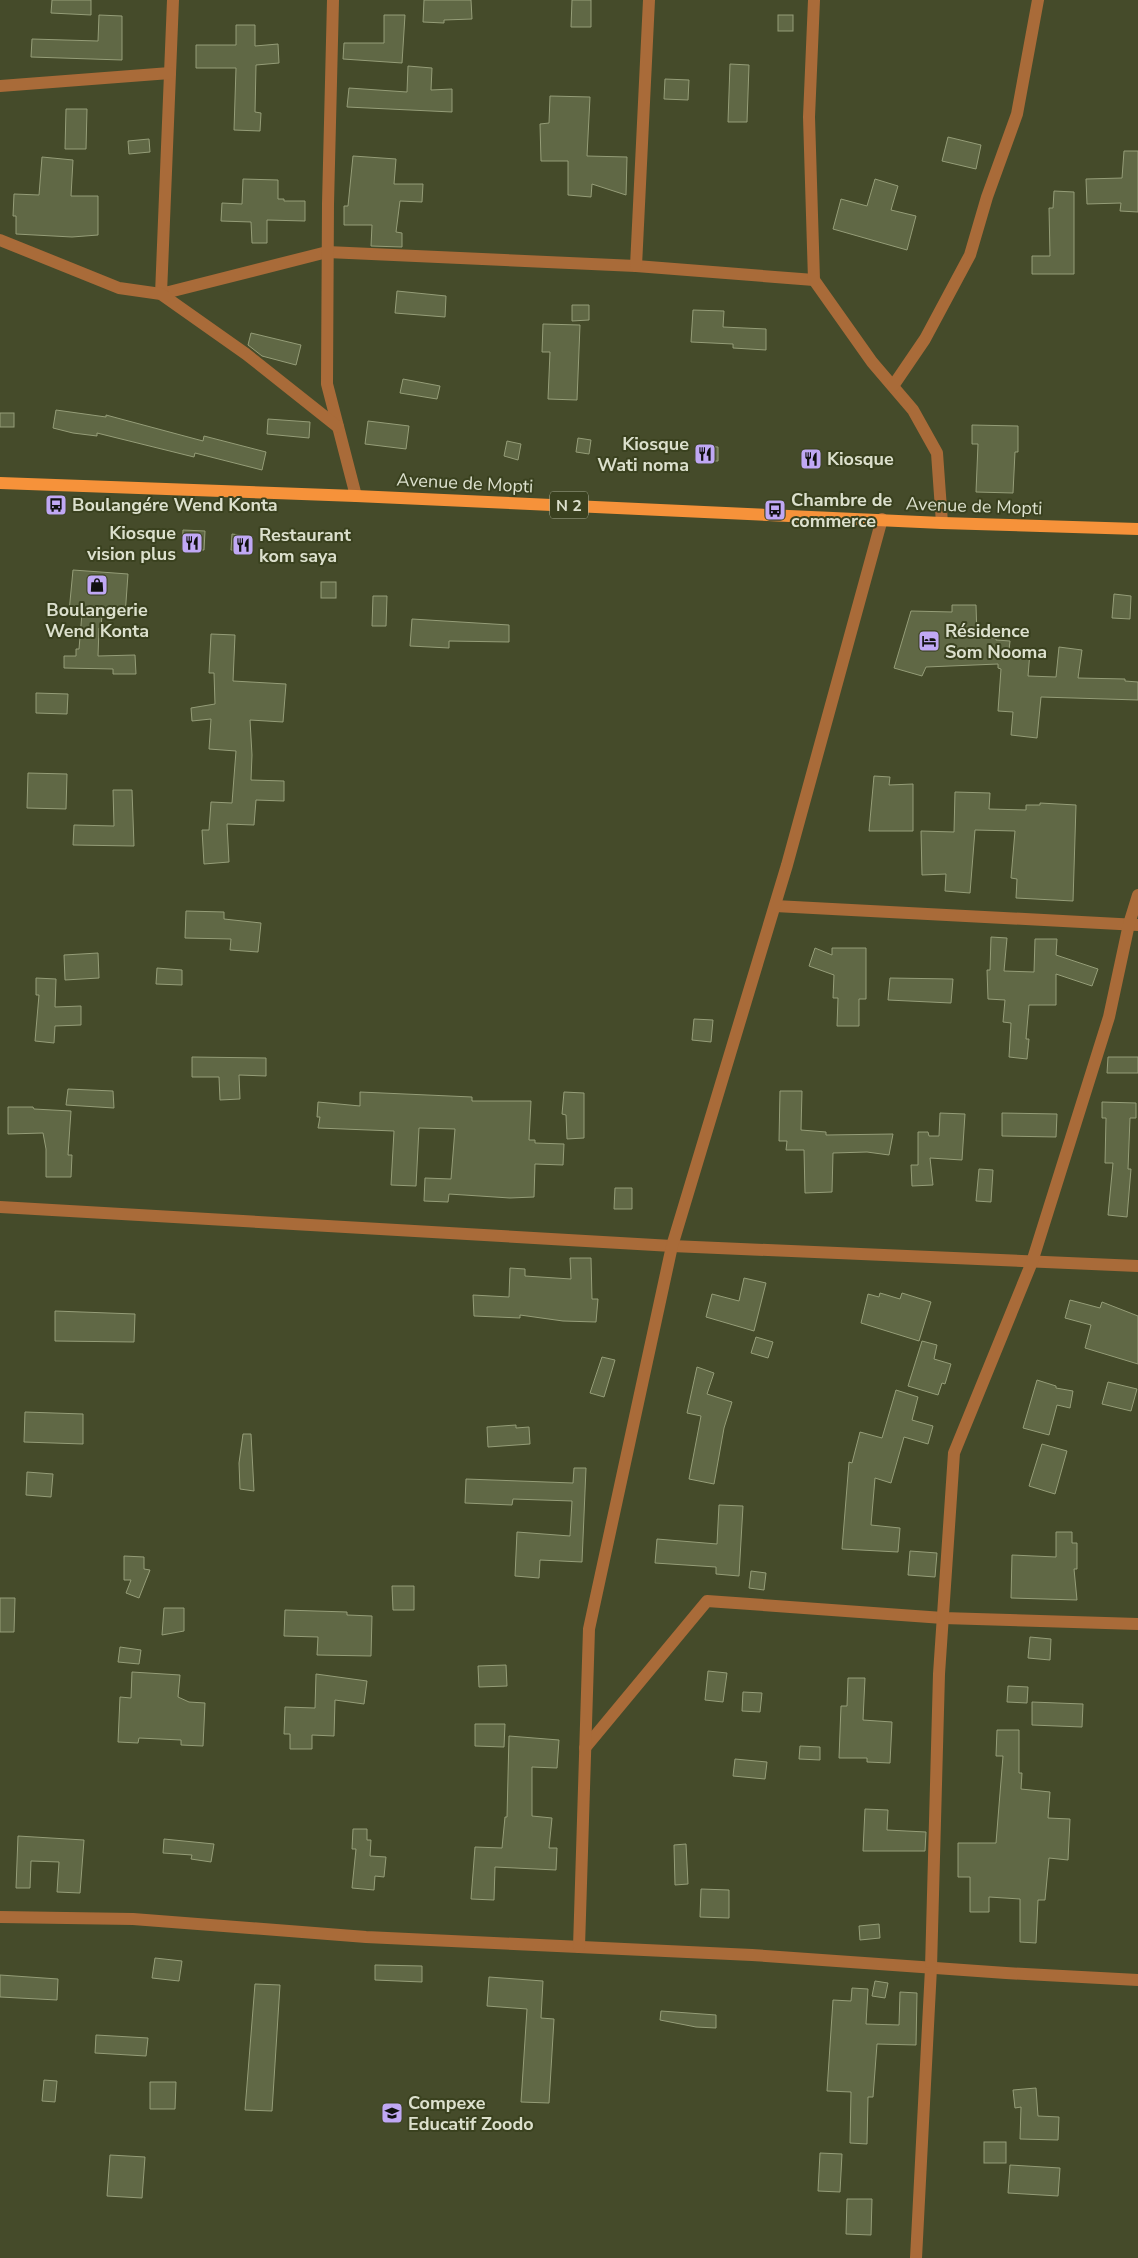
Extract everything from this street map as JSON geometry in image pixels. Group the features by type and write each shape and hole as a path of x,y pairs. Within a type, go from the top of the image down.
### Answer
{"main road":[{"name":"Avenue de Mopti","path":"0,483 356,496 942,523 1138,529"}],"street":[{"path":"161,294 173,0"},
{"path":"333,0 327,252 327,384 356,496"},
{"path":"636,266 649,0"},
{"path":"814,0 809,117 814,280 872,362 913,410 937,453 942,523"},
{"path":"892,386 925,339 970,255 987,197 1017,114 1038,0"},
{"path":"0,86 170,73"},
{"path":"0,240 119,288 161,294 327,252 636,266 814,280"},
{"path":"161,294 246,354 338,427"},
{"path":"579,1947 589,1629 672,1246 774,906 882,519"},
{"path":"916,2258 931,1968 940,1674 954,1453 1032,1262 1109,1017 1133,925 1138,895"},
{"path":"774,906 1133,925"},
{"path":"0,1207 672,1246 1138,1266"},
{"path":"585,1748 707,1601 943,1618 1138,1624"},
{"path":"0,1917 133,1919 366,1937 752,1955 1138,1980"}],"building":[{"path":"52,0 91,0 91,15 51,13"},
{"path":"424,0 471,0 472,19 444,20 444,23 423,22"},
{"path":"572,0 591,0 591,27 571,27"},
{"path":"99,15 122,16 122,60 31,57 32,39 98,41"},
{"path":"384,15 405,15 402,63 343,59 344,43 384,43"},
{"path":"778,15 793,15 793,31 778,31"},
{"path":"236,25 255,25 255,46 278,44 279,63 256,65 255,112 261,113 260,131 234,130 236,68 196,68 196,45 236,45"},
{"path":"730,64 749,65 747,122 728,122"},
{"path":"408,66 432,68 431,90 452,89 452,112 347,107 349,88 407,92"},
{"path":"665,79 689,80 688,100 664,99"},
{"path":"550,96 590,97 587,156 627,157 626,195 592,184 591,197 568,195 568,161 541,161 540,124 549,123"},
{"path":"66,109 87,109 86,149 65,149"},
{"path":"948,137 981,145 976,169 942,161"},
{"path":"149,139 150,152 129,154 128,141"},
{"path":"1124,151 1138,151 1138,212 1120,211 1121,203 1087,204 1086,179 1122,178"},
{"path":"353,156 396,159 394,184 423,184 422,202 400,201 396,232 402,233 402,247 371,246 372,225 344,225 344,206 348,206"},
{"path":"42,157 73,160 71,196 98,196 98,235 72,237 16,234 16,216 13,216 14,194 39,195"},
{"path":"243,179 278,180 278,199 284,199 284,201 305,201 305,221 267,220 267,243 252,243 251,222 221,221 222,203 242,204"},
{"path":"875,179 898,186 891,210 916,216 907,250 833,229 841,199 867,206"},
{"path":"1054,191 1074,192 1074,274 1032,274 1032,256 1050,256 1049,208 1053,208"},
{"path":"397,291 446,296 445,317 395,313"},
{"path":"572,305 589,305 589,320 572,321"},
{"path":"693,310 724,311 723,327 766,329 766,350 733,348 733,344 691,342"},
{"path":"543,324 580,325 577,400 548,399 550,352 542,352"},
{"path":"251,333 301,345 296,365 262,356 248,345"},
{"path":"403,379 440,386 437,399 400,393"},
{"path":"56,410 106,417 106,415 203,441 204,436 266,452 262,470 195,453 194,457 97,433 97,436 53,428"},
{"path":"0,413 14,413 14,427 0,427"},
{"path":"268,419 310,422 309,438 267,434"},
{"path":"368,421 409,426 406,449 365,444"},
{"path":"972,425 1018,426 1018,452 1015,452 1013,493 976,492 978,444 972,444"},
{"path":"578,438 591,440 589,454 576,452"},
{"path":"507,441 521,444 518,460 504,456"},
{"path":"696,446 718,447 718,461 695,461"},
{"path":"183,530 205,531 204,550 182,550"},
{"path":"232,534 248,536 246,551 231,550"},
{"path":"73,570 128,574 125,616 102,614 101,628 99,628 98,656 135,655 136,674 113,674 113,669 64,668 64,656 76,656 76,649 79,649 82,613 69,612"},
{"path":"321,582 336,582 336,598 321,598"},
{"path":"1114,594 1131,596 1130,619 1112,618"},
{"path":"373,596 387,596 386,626 372,626"},
{"path":"952,605 976,605 977,637 1010,641 1009,650 1030,652 1028,676 1056,677 1059,647 1082,650 1078,678 1125,679 1125,681 1138,682 1138,700 1041,697 1037,738 1011,735 1013,712 998,711 1001,669 998,668 998,664 926,667 922,676 894,668 911,611 952,612"},
{"path":"412,619 509,625 509,642 449,641 449,648 410,646"},
{"path":"211,634 235,635 233,681 286,684 283,722 250,720 251,780 284,781 284,801 256,800 254,825 227,824 229,862 204,864 202,830 209,830 211,802 232,803 236,751 209,749 211,719 192,721 191,708 215,704 214,673 209,673"},
{"path":"36,693 68,694 67,714 36,713"},
{"path":"28,773 67,774 66,809 27,808"},
{"path":"874,776 890,777 889,785 913,784 913,831 869,831"},
{"path":"113,790 132,790 134,846 73,845 74,825 114,826"},
{"path":"955,792 990,793 989,809 1026,810 1026,805 1040,805 1040,803 1076,805 1073,901 1016,898 1017,879 1011,878 1015,831 975,830 970,893 945,891 946,874 922,875 921,831 954,832"},
{"path":"186,911 224,912 224,919 261,923 258,952 230,950 231,939 185,938"},
{"path":"991,937 1007,938 1004,971 1034,972 1035,939 1057,939 1056,955 1098,969 1092,986 1056,974 1056,1005 1029,1005 1026,1039 1029,1039 1027,1059 1009,1057 1011,1023 1003,1022 1005,1000 988,999 987,970 990,970"},
{"path":"815,948 832,955 832,948 866,948 866,999 859,999 859,1026 837,1026 838,998 833,998 834,975 809,966"},
{"path":"98,953 99,978 65,980 64,955"},
{"path":"157,968 182,970 182,985 156,984"},
{"path":"36,978 56,979 55,1007 81,1006 81,1025 55,1026 54,1043 35,1041 39,995 36,995"},
{"path":"890,978 953,979 951,1003 888,1000"},
{"path":"694,1019 713,1020 711,1042 692,1040"},
{"path":"192,1057 266,1058 266,1076 239,1075 240,1099 220,1100 219,1077 192,1077"},
{"path":"1108,1057 1138,1057 1138,1073 1107,1073"},
{"path":"68,1089 113,1091 114,1108 66,1105"},
{"path":"780,1091 802,1091 801,1130 826,1132 826,1135 893,1134 889,1155 867,1152 833,1153 832,1192 805,1193 804,1150 786,1150 787,1141 779,1141"},
{"path":"360,1092 472,1097 472,1101 531,1101 529,1140 535,1140 535,1143 564,1144 563,1165 535,1164 534,1197 510,1198 449,1194 448,1202 424,1201 425,1178 451,1179 455,1129 419,1128 416,1186 391,1185 394,1131 318,1128 320,1117 317,1117 318,1102 360,1106"},
{"path":"564,1092 584,1093 584,1138 567,1139 566,1115 562,1114"},
{"path":"1102,1102 1136,1103 1136,1118 1130,1118 1128,1169 1131,1169 1127,1217 1108,1215 1113,1163 1105,1163 1106,1118 1102,1118"},
{"path":"8,1107 33,1107 34,1109 71,1111 68,1155 72,1155 71,1177 46,1177 46,1149 43,1133 8,1134"},
{"path":"940,1113 965,1114 962,1160 930,1158 933,1185 912,1186 911,1165 918,1165 918,1132 928,1132 929,1136 939,1136"},
{"path":"1002,1113 1057,1114 1056,1137 1002,1136"},
{"path":"979,1169 993,1170 991,1202 976,1201"},
{"path":"615,1188 632,1188 632,1209 614,1209"},
{"path":"570,1258 591,1258 592,1299 598,1299 596,1322 563,1321 520,1315 520,1318 474,1316 473,1295 509,1297 510,1268 525,1269 525,1276 571,1279"},
{"path":"744,1278 766,1283 754,1331 706,1317 712,1294 739,1301"},
{"path":"880,1293 900,1299 902,1293 931,1302 919,1341 861,1323 868,1294 879,1297"},
{"path":"1070,1300 1100,1308 1102,1302 1138,1316 1138,1364 1085,1348 1091,1325 1065,1318"},
{"path":"55,1311 135,1314 134,1342 55,1341"},
{"path":"756,1337 773,1342 768,1358 751,1353"},
{"path":"922,1341 937,1345 934,1359 951,1364 945,1384 942,1383 938,1395 908,1386"},
{"path":"602,1357 615,1360 604,1397 590,1393"},
{"path":"697,1367 714,1373 707,1394 732,1402 724,1428 714,1484 689,1479 701,1416 687,1413"},
{"path":"1037,1380 1056,1386 1056,1388 1073,1391 1070,1408 1057,1405 1049,1435 1023,1428"},
{"path":"1108,1382 1137,1389 1131,1411 1102,1404"},
{"path":"896,1390 918,1397 912,1420 933,1426 928,1444 904,1437 891,1483 875,1478 871,1525 900,1528 898,1552 842,1549 849,1462 852,1463 860,1432 882,1438"},
{"path":"25,1412 83,1414 83,1444 24,1442"},
{"path":"516,1425 516,1428 529,1427 530,1444 488,1447 487,1427"},
{"path":"243,1434 251,1434 254,1491 240,1489 239,1463"},
{"path":"1042,1444 1067,1451 1055,1494 1029,1486"},
{"path":"574,1468 586,1468 582,1562 540,1560 539,1578 515,1576 517,1532 570,1536 572,1501 513,1499 512,1505 465,1503 466,1479 573,1483"},
{"path":"27,1472 53,1474 51,1497 26,1495"},
{"path":"719,1505 743,1506 739,1576 716,1574 716,1567 655,1563 657,1539 717,1544"},
{"path":"1056,1532 1072,1532 1072,1543 1077,1543 1077,1569 1074,1569 1077,1600 1011,1598 1012,1555 1056,1557"},
{"path":"910,1551 937,1553 935,1577 908,1575"},
{"path":"124,1556 144,1557 144,1569 150,1570 139,1598 126,1593 131,1580 124,1580"},
{"path":"751,1571 766,1573 764,1590 749,1588"},
{"path":"392,1586 414,1586 414,1610 393,1610"},
{"path":"0,1598 15,1598 14,1632 0,1632"},
{"path":"164,1608 184,1608 184,1631 162,1635"},
{"path":"285,1610 347,1612 347,1615 372,1616 371,1656 317,1655 318,1637 284,1636"},
{"path":"1030,1637 1051,1639 1050,1660 1028,1658"},
{"path":"120,1647 141,1650 139,1664 118,1662"},
{"path":"506,1665 507,1686 479,1687 478,1666"},
{"path":"708,1671 727,1673 723,1702 705,1700"},
{"path":"132,1672 180,1675 178,1697 189,1702 205,1703 203,1746 181,1745 181,1740 139,1738 138,1743 118,1742 120,1697 131,1698"},
{"path":"316,1674 367,1681 364,1704 335,1700 334,1736 312,1735 312,1749 290,1749 290,1734 284,1734 285,1707 315,1708"},
{"path":"848,1678 865,1678 863,1720 892,1722 890,1763 867,1762 867,1758 839,1758 841,1706 847,1706"},
{"path":"1008,1686 1028,1687 1027,1703 1007,1702"},
{"path":"743,1692 762,1693 760,1712 742,1711"},
{"path":"1032,1702 1083,1704 1082,1727 1032,1725"},
{"path":"475,1724 505,1724 504,1747 475,1746"},
{"path":"997,1730 1019,1730 1019,1773 1022,1773 1021,1789 1050,1792 1048,1818 1070,1819 1068,1860 1049,1858 1045,1900 1038,1900 1036,1943 1020,1942 1020,1899 989,1897 989,1912 970,1912 970,1877 958,1877 958,1843 996,1843 1003,1756 996,1756"},
{"path":"509,1736 559,1740 557,1768 532,1767 532,1816 552,1818 549,1848 557,1848 556,1870 495,1867 494,1900 471,1899 475,1847 502,1848 505,1817 507,1817"},
{"path":"800,1746 820,1747 820,1760 799,1759"},
{"path":"735,1759 767,1762 765,1779 733,1776"},
{"path":"865,1809 888,1810 887,1830 926,1832 925,1851 863,1851"},
{"path":"353,1829 367,1829 367,1840 371,1840 370,1856 386,1857 384,1877 375,1876 374,1890 352,1888 356,1849 352,1849"},
{"path":"18,1836 84,1840 80,1893 57,1892 59,1862 31,1861 30,1888 16,1888"},
{"path":"164,1839 214,1844 211,1862 191,1859 192,1855 163,1853"},
{"path":"686,1844 688,1884 675,1885 674,1845"},
{"path":"701,1889 729,1890 729,1918 700,1917"},
{"path":"879,1924 880,1938 860,1940 859,1926"},
{"path":"155,1958 182,1961 179,1981 152,1978"},
{"path":"375,1965 422,1966 422,1982 375,1980"},
{"path":"0,1975 58,1979 57,2000 0,1997"},
{"path":"489,1977 543,1981 541,2018 554,2019 549,2103 521,2102 527,2009 487,2006"},
{"path":"875,1981 888,1983 885,1998 872,1996"},
{"path":"255,1984 280,1985 272,2111 245,2110"},
{"path":"852,1988 868,1989 866,2024 899,2025 900,1992 917,1993 916,2045 877,2044 873,2097 868,2097 867,2144 850,2143 851,2092 827,2091 833,2000 851,2001"},
{"path":"661,2011 716,2015 716,2028 696,2027 660,2020"},
{"path":"96,2035 148,2038 146,2056 95,2053"},
{"path":"44,2080 57,2081 55,2102 42,2101"},
{"path":"150,2082 176,2082 175,2109 150,2109"},
{"path":"1036,2088 1038,2116 1059,2117 1058,2140 1020,2139 1021,2107 1015,2108 1013,2090"},
{"path":"984,2142 1006,2142 1006,2163 984,2163"},
{"path":"820,2153 842,2154 840,2192 818,2191"},
{"path":"110,2155 145,2157 142,2198 107,2196"},
{"path":"1010,2165 1060,2168 1058,2196 1008,2193"},
{"path":"847,2199 872,2199 871,2235 846,2234"}],"place":[{"name":"Kiosque Wati noma","path":"705,454"},
{"name":"Kiosque","path":"811,459"},
{"name":"Boulangére Wend Konta","path":"56,505"},
{"name":"Chambre de commerce","path":"775,510"},
{"name":"Kiosque vision plus","path":"192,543"},
{"name":"Restaurant kom saya","path":"243,545"},
{"name":"Boulangerie Wend Konta","path":"97,585"},
{"name":"Résidence Som Nooma","path":"929,641"},
{"name":"Compexe Educatif Zoodo","path":"392,2113"}]}
